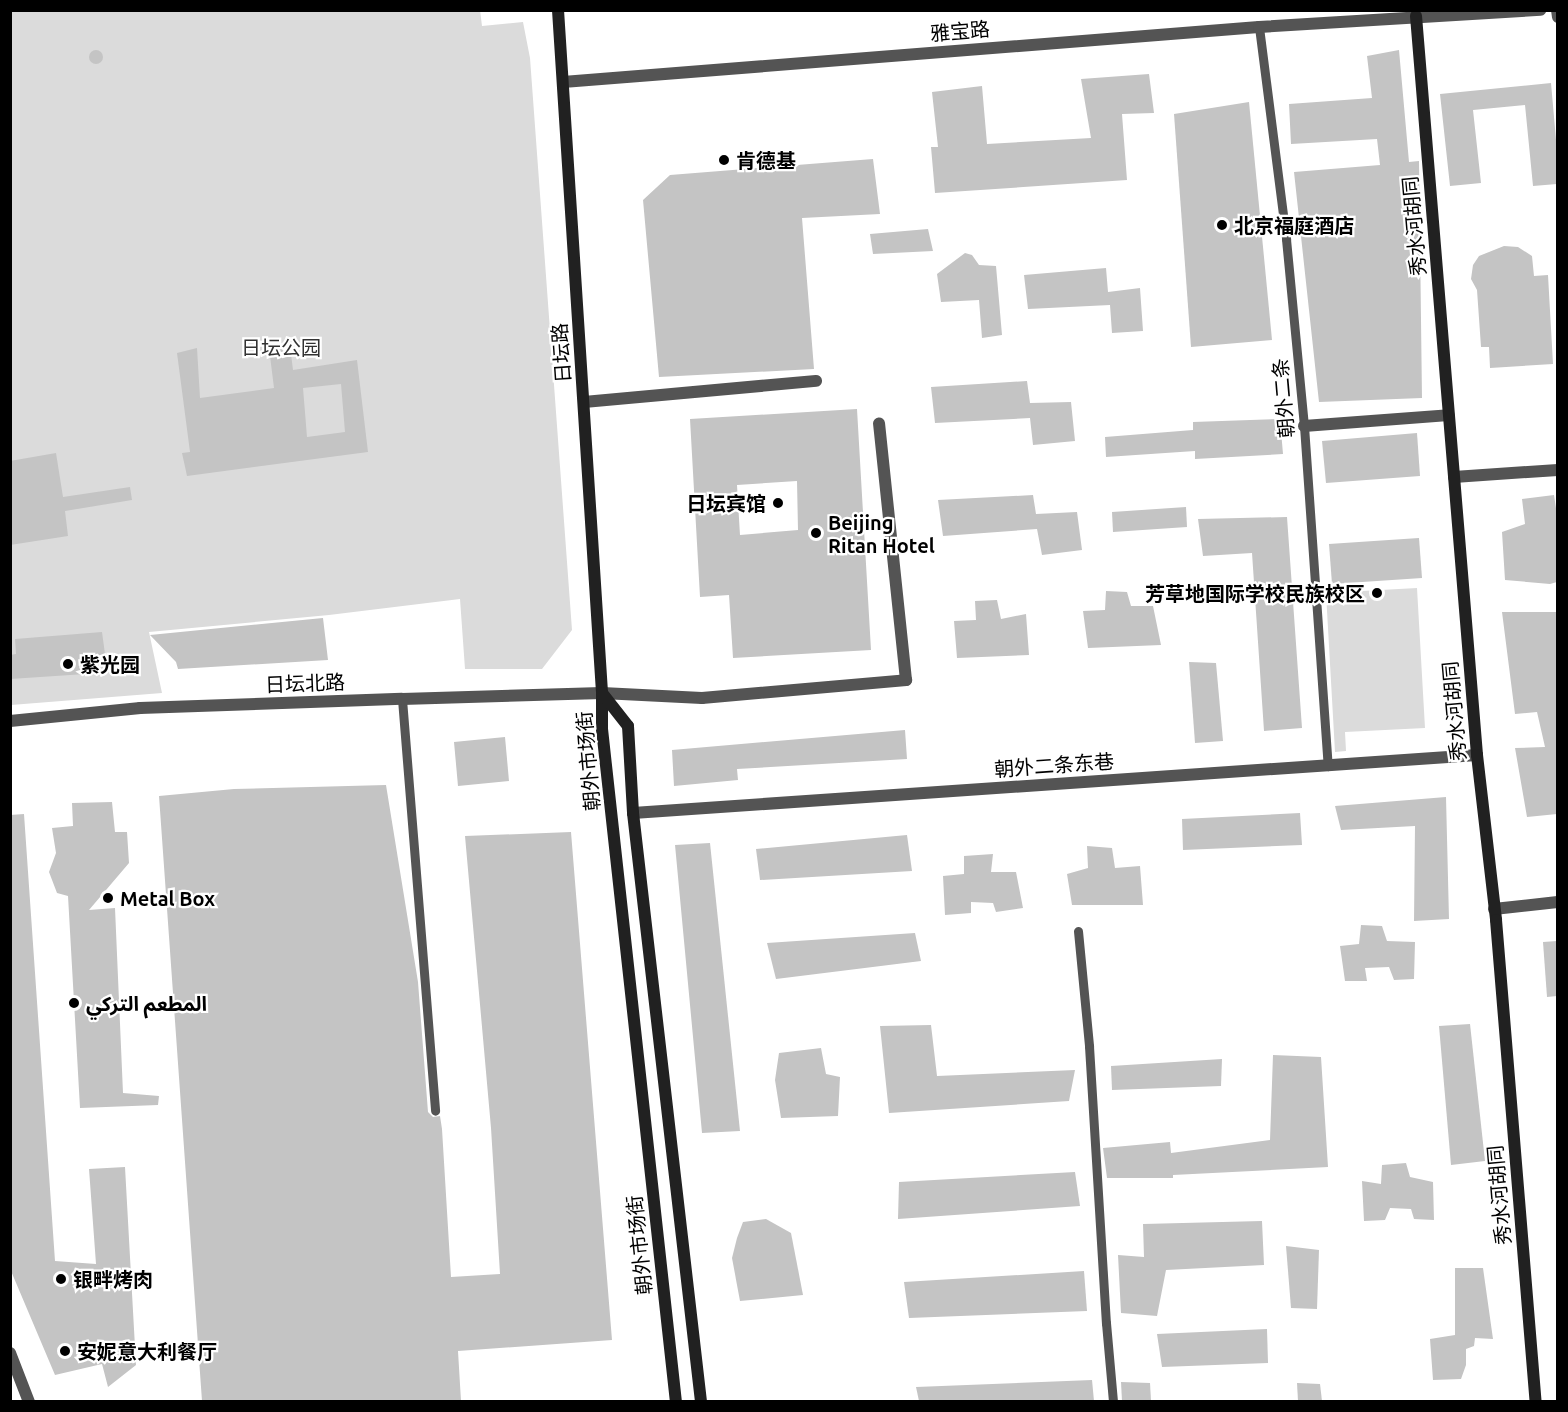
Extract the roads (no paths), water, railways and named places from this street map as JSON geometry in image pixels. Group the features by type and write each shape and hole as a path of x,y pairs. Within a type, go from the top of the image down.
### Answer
{"street":[{"name":"日坛路","path":"558,10 602,693"},
{"name":"雅宝路","path":"563,82 1259,27 1540,10"},
{"path":"1557,10 1557,17"},
{"name":"秀水河胡同","path":"1416,16 1477,755 1494,909 1536,1401"},
{"path":"584,402 816,381"},
{"path":"1304,426 1449,415"},
{"name":"日坛北路","path":"10,721 140,708 402,699 602,693 702,698 906,680 879,423"},
{"path":"1454,477 1557,470"},
{"name":"朝外市场街","path":"602,693 628,726 633,813 701,1401"},
{"name":"朝外市场街","path":"602,693 602,729 676,1401"},
{"name":"朝外二条东巷","path":"633,813 1477,755"},
{"path":"1494,909 1557,902"},
{"path":"10,1353 29,1401"}],"lane":[{"name":"朝外二条","path":"1259,27 1286,239 1304,426 1328,766"},
{"path":"402,699 435,1111"},
{"path":"1078,931 1089,1046 1113,1401"}],"place":[{"name":"肯德基","path":"724,160"},
{"name":"北京福庭酒店","path":"1222,225"},
{"name":"日坛宾馆","path":"778,503"},
{"name":"Beijing Ritan Hotel","path":"816,533"},
{"name":"芳草地国际学校民族校区","path":"1377,593"},
{"name":"紫光园","path":"68,664"},
{"name":"Metal Box","path":"108,898"},
{"name":"المطعم التركي","path":"74,1003"},
{"name":"银畔烤肉","path":"61,1279"},
{"name":"安妮意大利餐厅","path":"65,1351"}],"park label":[{"name":"日坛公园","path":"281,347"}]}
